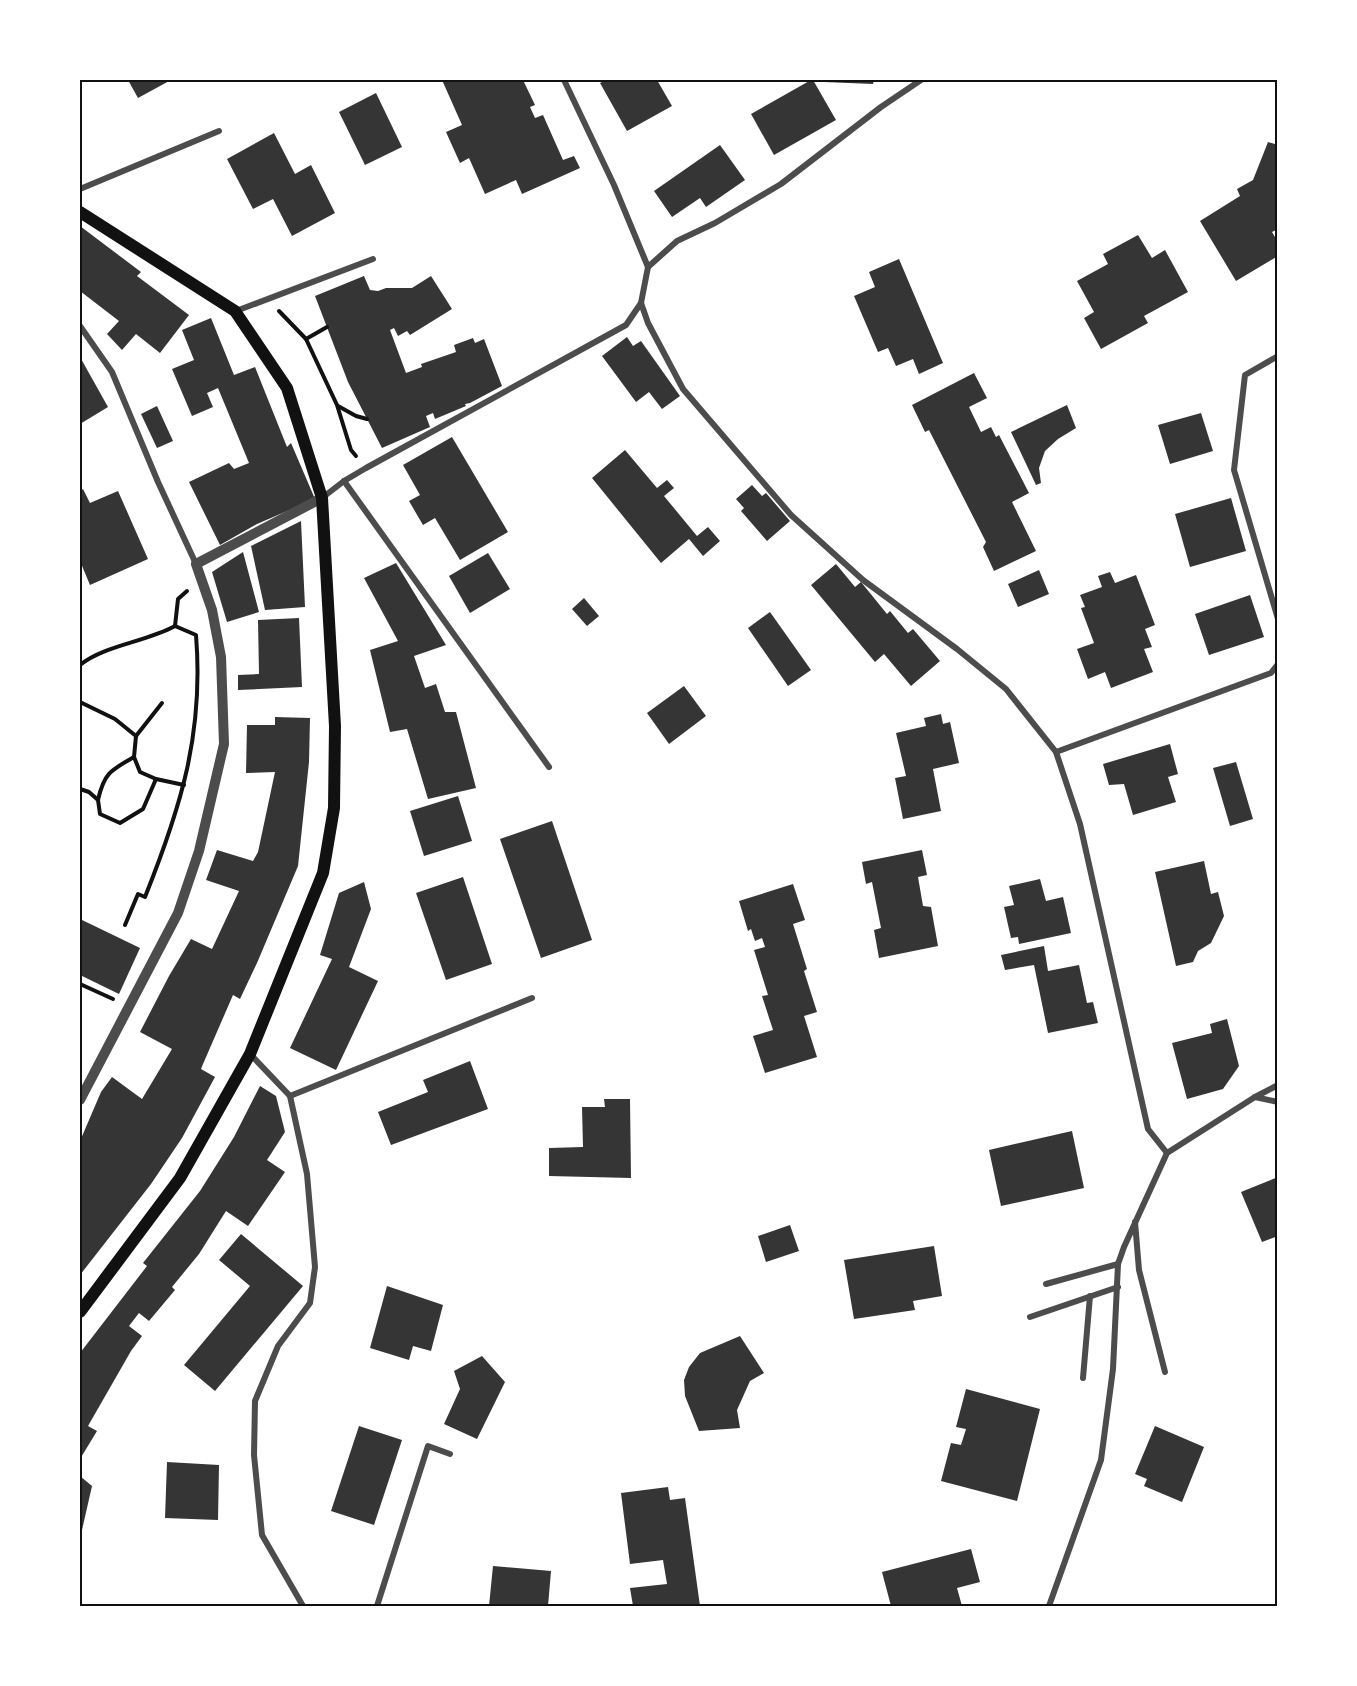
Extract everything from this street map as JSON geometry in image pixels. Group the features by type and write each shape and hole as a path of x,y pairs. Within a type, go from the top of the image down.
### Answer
{"main road":[{"path":"80,212 235,311 286,388 322,498 334,726 334,808 323,873 250,1054 180,1178 80,1312"}],"street":[{"path":"196,564 322,498 366,468 626,325 641,303 648,267 614,185 564,80"},
{"path":"648,267 677,241 715,223 781,184 881,107 921,80"},
{"path":"80,189 219,131"},
{"path":"235,311 373,259"},
{"path":"641,303 648,322 683,389 791,515 862,580 957,649 1006,689 1056,752 1080,824 1148,1129 1167,1153"},
{"path":"80,326 112,372 201,577 212,610 221,657 224,744 202,840 178,913 80,1100"},
{"path":"1278,356 1245,375 1233,470 1278,619"},
{"path":"344,481 549,766"},
{"path":"1056,752 1271,673 1278,664"},
{"path":"290,1096 532,998"},
{"path":"250,1054 290,1096 307,1174 315,1267 310,1303 278,1346 255,1401 254,1455 262,1535 303,1606"},
{"path":"1049,1606 1101,1460 1113,1370 1118,1264 1124,1247 1167,1153 1278,1085"},
{"path":"1255,1097 1278,1102"},
{"path":"1136,1221 1139,1270 1165,1372"},
{"path":"1046,1284 1118,1264"},
{"path":"1030,1317 1118,1287"},
{"path":"1083,1377 1090,1296"},
{"path":"377,1606 428,1446 450,1454"}],"path":[{"path":"268,299 306,339 337,405 351,450 366,468"},
{"path":"306,339 327,327"},
{"path":"337,405 356,416 367,419"},
{"path":"175,626 178,599 201,577"},
{"path":"80,665 119,646 157,635 175,626"},
{"path":"125,925 138,894 145,897 166,843 184,785 197,715 198,667 195,635 175,626"},
{"path":"80,702 116,719 136,736"},
{"path":"162,703 136,736 134,757 140,772 156,779 184,785"},
{"path":"134,757 117,767 102,782 98,800 100,814 120,823 142,809 156,779"},
{"path":"80,789 89,792 98,800"},
{"path":"82,976 80,983 116,1000"}],"building":[{"path":"128,80 171,80 138,98"},
{"path":"442,80 523,80 535,105 530,107 535,118 543,115 563,160 574,156 580,168 522,194 516,180 485,194 469,158 460,163 446,132 462,125"},
{"path":"606,80 657,80 672,106 627,131 600,83"},
{"path":"811,80 836,120 774,155 751,114"},
{"path":"825,80 874,80 873,84 824,82"},
{"path":"376,93 402,147 365,165 339,112"},
{"path":"274,133 295,174 311,165 335,213 292,236 273,199 253,209 227,159"},
{"path":"1268,142 1278,145 1278,229 1272,232 1278,242 1278,256 1236,281 1200,221 1240,196 1237,189 1253,180"},
{"path":"720,145 745,180 706,207 700,198 672,217 654,191"},
{"path":"80,226 141,272 137,276 189,315 160,353 136,334 122,350 107,334 119,321 80,291"},
{"path":"1138,235 1152,258 1165,250 1188,292 1144,316 1148,323 1101,349 1084,318 1094,312 1077,281 1108,264 1103,254"},
{"path":"899,259 943,363 919,374 913,359 896,366 888,348 878,352 854,296 875,287 869,272"},
{"path":"364,276 370,290 378,291 386,288 412,288 431,276 452,309 410,335 407,331 398,336 394,328 390,330 406,373 422,367 421,364 456,352 454,345 473,338 475,343 484,339 502,386 465,404 466,406 435,419 433,413 426,416 430,427 382,448 348,382 315,296"},
{"path":"211,318 234,375 255,367 287,447 291,443 315,499 257,524 220,545 189,482 229,463 234,469 249,463 218,388 207,393 213,407 192,416 172,369 194,360 182,330"},
{"path":"627,337 633,346 641,341 680,396 662,409 649,392 636,402 602,356"},
{"path":"80,357 108,407 80,424"},
{"path":"974,373 987,398 969,407 981,432 991,427 996,437 999,435 1029,493 1012,502 1036,551 994,571 983,547 986,542 929,430 925,432 912,405"},
{"path":"1067,405 1076,428 1058,439 1045,451 1039,468 1041,483 1036,485 1011,432"},
{"path":"157,406 173,441 157,448 141,414"},
{"path":"1201,413 1213,451 1170,464 1158,425"},
{"path":"452,437 508,532 460,560 435,518 423,525 409,501 420,495 403,465"},
{"path":"625,450 657,488 667,480 674,488 664,496 697,536 708,527 720,541 703,556 689,539 661,563 592,478"},
{"path":"752,485 762,496 766,493 790,521 767,541 741,511 744,508 736,499"},
{"path":"83,489 90,503 118,491 148,559 90,585 80,561 80,491"},
{"path":"1231,498 1246,551 1190,567 1175,514"},
{"path":"301,521 305,607 265,610 251,546"},
{"path":"243,552 259,612 227,622 212,572"},
{"path":"488,553 510,589 470,613 449,576"},
{"path":"396,563 446,645 414,656 425,688 436,684 445,712 456,712 476,788 428,799 407,729 390,732 370,650 398,641 364,578"},
{"path":"836,564 855,587 861,582 887,614 890,611 908,633 913,629 940,661 911,686 884,654 875,662 811,585"},
{"path":"1039,570 1049,594 1018,607 1008,584"},
{"path":"1110,572 1115,583 1136,575 1155,625 1145,629 1152,647 1144,649 1153,672 1111,688 1105,672 1088,679 1077,649 1094,643 1081,608 1085,607 1080,595 1102,587 1098,576"},
{"path":"1250,595 1264,637 1209,655 1195,614"},
{"path":"584,598 599,616 587,626 572,609"},
{"path":"770,612 811,670 788,686 748,628"},
{"path":"299,618 302,687 238,690 238,675 259,674 258,620"},
{"path":"684,686 706,716 669,744 647,713"},
{"path":"941,714 943,724 950,722 959,763 933,769 941,811 903,819 895,778 906,776 896,733 926,726 924,718"},
{"path":"275,717 310,718 309,762 298,866 240,999 233,995 201,1069 215,1077 182,1138 151,1184 80,1275 80,1141 101,1092 112,1077 142,1099 172,1049 140,1032 191,939 212,949 239,891 206,880 217,850 253,861 258,852 275,772 246,773 247,725 275,725"},
{"path":"1170,744 1178,774 1168,777 1176,802 1133,815 1124,784 1109,785 1103,764"},
{"path":"1236,762 1253,819 1230,826 1213,768"},
{"path":"458,796 472,841 424,856 410,811"},
{"path":"552,821 592,940 541,958 500,839"},
{"path":"922,850 927,875 918,877 923,906 931,907 938,946 879,958 874,930 881,928 872,882 866,884 862,862"},
{"path":"1204,861 1211,894 1218,892 1224,916 1211,943 1198,951 1193,962 1176,966 1155,872"},
{"path":"463,877 492,964 446,980 416,893"},
{"path":"1040,879 1046,901 1063,897 1071,933 1019,944 1018,937 1011,938 1004,907 1014,905 1009,886"},
{"path":"364,882 371,909 349,967 378,981 336,1070 290,1048 332,959 320,955 339,893"},
{"path":"793,884 805,920 793,924 817,1012 804,1016 817,1057 765,1073 753,1036 773,1030 762,996 768,995 754,950 765,947 762,938 755,941 751,929 748,931 739,901"},
{"path":"80,919 140,948 119,994 80,975"},
{"path":"1044,946 1048,971 1079,965 1087,1003 1093,1002 1098,1023 1048,1033 1034,965 1005,970 1001,955"},
{"path":"1227,1019 1239,1066 1223,1089 1187,1099 1172,1043 1212,1033 1210,1024"},
{"path":"470,1061 488,1109 391,1145 378,1112 428,1092 423,1080"},
{"path":"260,1086 276,1096 285,1132 267,1160 285,1172 248,1226 226,1211 199,1254 172,1287 175,1290 149,1321 139,1313 129,1326 142,1336 88,1426 97,1431 80,1459 80,1353 147,1266 143,1263 200,1191 234,1137"},
{"path":"604,1099 630,1099 631,1178 549,1176 549,1148 583,1147 582,1107 605,1107"},
{"path":"1072,1131 1084,1188 1001,1206 989,1150"},
{"path":"1278,1177 1278,1236 1262,1242 1241,1192"},
{"path":"790,1225 799,1251 766,1262 758,1236"},
{"path":"241,1234 303,1286 215,1391 184,1365 250,1286 219,1260"},
{"path":"934,1246 942,1296 913,1301 915,1310 854,1319 844,1260"},
{"path":"387,1286 443,1305 431,1351 413,1346 409,1360 370,1348"},
{"path":"740,1336 764,1373 750,1381 737,1410 740,1428 699,1431 685,1396 684,1380 689,1367 700,1353"},
{"path":"482,1356 505,1382 477,1439 444,1424 460,1389 454,1371"},
{"path":"966,1389 1040,1409 1017,1501 941,1481 951,1443 961,1445 966,1429 956,1427"},
{"path":"359,1426 402,1440 374,1525 331,1511"},
{"path":"1155,1426 1204,1447 1182,1502 1144,1486 1147,1479 1135,1474"},
{"path":"167,1462 219,1465 218,1520 165,1518"},
{"path":"80,1476 92,1486 82,1530 80,1529"},
{"path":"668,1487 670,1500 685,1498 700,1606 633,1606 630,1588 667,1584 663,1560 630,1564 621,1493"},
{"path":"971,1549 980,1582 957,1588 962,1606 891,1606 882,1572"},
{"path":"493,1566 551,1571 548,1606 489,1606"}]}
